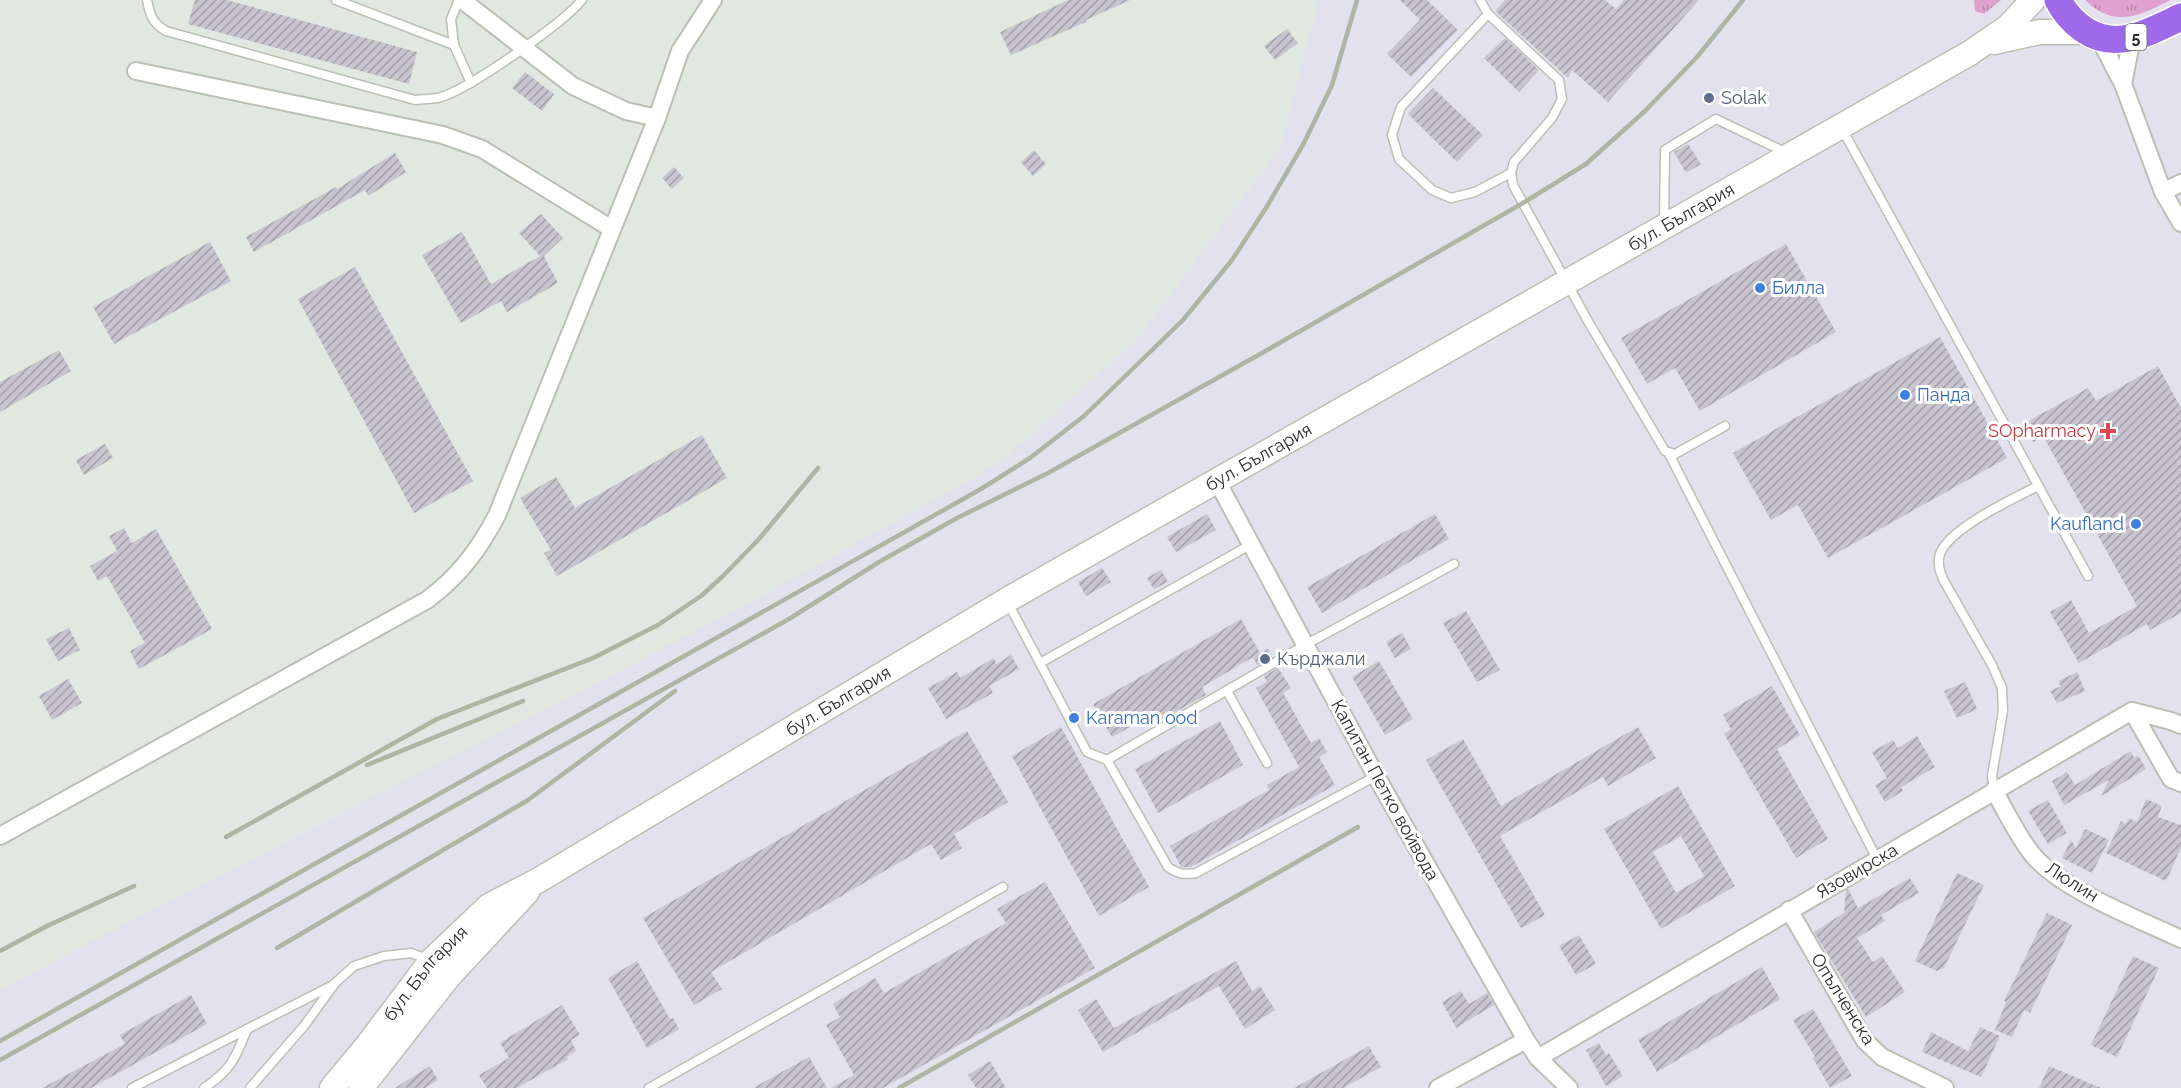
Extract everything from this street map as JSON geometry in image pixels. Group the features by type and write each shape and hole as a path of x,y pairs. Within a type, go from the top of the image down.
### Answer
{"main road":[{"path":"2058,0 2075,23 2094,35"},
{"name":"5","path":"2094,35 2116,41 2132,38 2181,17"}],"street":[{"path":"461,0 582,91 626,111 657,118"},
{"path":"0,836 427,600 446,586 467,564 482,543 497,515 657,118 680,51 713,0"},
{"name":"бул. България","path":"334,1087 430,961 489,906 539,880 1007,600 1986,44 2009,26 2033,0"},
{"name":"бул. България","path":"1986,44 2040,32 2094,35"},
{"path":"2094,35 2123,84 2163,192 2181,223"},
{"path":"2123,84 2132,38"},
{"path":"136,71 442,135 482,149 612,229"},
{"path":"2163,192 2181,183"},
{"name":"Капитан Петко войвода","path":"1217,481 1377,776 1526,1040 1538,1058 1569,1088"},
{"path":"2132,711 2181,725"},
{"path":"2132,711 2171,779 2181,783"},
{"name":"Язовирска","path":"1538,1058 2132,711"},
{"name":"Люлин","path":"1994,790 2033,855 2052,873 2080,891 2181,939"},
{"name":"бул. България","path":"361,1088 449,976 539,880"},
{"name":"Опълченска","path":"1790,910 1865,1041 1882,1057 1945,1088"},
{"path":"1438,1088 1526,1040"}],"lane":[{"path":"147,0 150,17 157,26 166,31 415,100 438,98 471,83 523,48 582,0"},
{"path":"336,0 454,45"},
{"path":"461,0 451,19 454,45 471,83"},
{"path":"1480,0 1488,14 1559,80 1562,99 1552,117 1514,162 1511,173 1513,185 1566,283 1665,451 1669,454 1877,860"},
{"path":"1488,14 1401,107 1392,135 1399,159 1432,190 1451,198 1475,192 1511,173"},
{"path":"1664,228 1665,150 1716,119 1790,155"},
{"path":"1841,127 2088,576"},
{"path":"1669,454 1674,454 1725,426"},
{"path":"1994,790 1992,776 2003,711 2002,688 1992,665 1944,581 1940,570 1940,555 1947,541 1960,530 2038,486"},
{"path":"1040,663 1250,545"},
{"path":"1107,760 1305,645 1454,564"},
{"path":"1007,600 1087,752 1107,760 1168,867 1185,874 1196,873 1377,776"},
{"path":"1227,691 1268,763"},
{"path":"649,1088 1003,887"},
{"path":"250,1088 304,1026 333,985 354,966 384,956 411,953 430,961"},
{"path":"132,1088 333,985"},
{"path":"204,1088 222,1076 237,1054 247,1029"}],"shaded area":[{"path":"0,0 1319,0 1280,148 1138,338 1001,462 728,615 0,989"}],"green space":[{"path":"1974,0 2001,0 1984,14 1975,11"},
{"path":"2085,0 2171,0 2137,15 2117,17 2096,9"}],"building":[{"path":"195,0 227,0 417,52 409,84 188,24"},
{"path":"1068,0 1130,0 1011,55 1000,32"},
{"path":"1400,0 1427,0 1458,30 1411,77 1387,54 1420,20"},
{"path":"1505,0 1605,0 1616,9 1624,0 1699,0 1608,102 1572,70 1568,78 1495,11"},
{"path":"1287,29 1298,43 1275,60 1264,46"},
{"path":"1505,38 1539,70 1519,92 1484,58"},
{"path":"525,72 554,94 542,111 512,88"},
{"path":"1433,88 1483,135 1457,162 1408,114"},
{"path":"1688,144 1701,164 1686,173 1674,152"},
{"path":"1034,150 1046,164 1033,176 1021,162"},
{"path":"395,153 406,172 368,196 365,190 254,252 246,237 336,187 337,189"},
{"path":"674,167 684,178 672,189 662,178"},
{"path":"541,214 563,238 544,256 558,283 507,312 501,301 461,323 422,255 462,232 491,284 540,256 519,233"},
{"path":"210,242 231,281 114,344 93,307"},
{"name":"Билла","path":"1786,244 1836,332 1700,411 1675,368 1647,384 1621,338"},
{"path":"355,267 473,481 414,513 298,299"},
{"name":"Панда","path":"1940,337 2007,458 1828,558 1798,505 1771,520 1733,453"},
{"path":"59,350 71,371 0,412 0,382"},
{"name":"Kaufland","path":"2158,366 2181,408 2181,613 2150,630 2147,624 2079,663 2050,612 2071,600 2089,633 2137,606 2043,436 2033,442 2023,424 2088,388 2096,401"},
{"path":"702,435 727,478 557,576 544,553 551,550 520,498 556,477 575,508"},
{"path":"105,444 113,458 84,475 76,460"},
{"path":"1207,514 1216,530 1176,552 1167,537"},
{"path":"1435,514 1449,539 1322,613 1307,587"},
{"path":"124,528 132,543 156,529 212,629 139,669 130,651 145,643 107,576 98,581 90,566 117,551 109,536"},
{"path":"1102,568 1111,582 1086,596 1078,582"},
{"path":"1161,570 1168,582 1154,589 1147,578"},
{"path":"1466,611 1500,670 1477,682 1443,623"},
{"path":"1241,619 1260,653 1202,687 1206,695 1152,725 1148,717 1112,737 1093,704"},
{"path":"69,628 80,650 58,661 46,639"},
{"path":"1402,633 1411,649 1395,658 1386,642"},
{"path":"1268,649 1272,657 1257,665 1253,657"},
{"path":"1011,655 1019,669 989,686 993,693 946,719 928,688 957,672 960,678 994,658 996,664"},
{"path":"1379,661 1413,719 1385,735 1352,677"},
{"path":"1278,668 1291,688 1283,693 1311,743 1319,738 1327,752 1319,757 1335,785 1191,867 1181,867 1170,846 1269,790 1267,785 1299,767 1256,688 1267,682 1264,676"},
{"path":"2077,672 2085,691 2057,703 2050,691 2061,686 2058,681"},
{"path":"68,679 82,703 52,720 39,696"},
{"path":"1965,682 1977,709 1957,718 1944,691"},
{"path":"1772,686 1800,735 1777,749 1828,839 1796,858 1724,734 1731,729 1723,715"},
{"path":"1220,721 1243,765 1158,813 1135,769"},
{"path":"1061,727 1149,887 1099,916 1012,756"},
{"path":"1638,727 1656,758 1608,786 1603,777 1500,836 1545,915 1521,928 1426,760 1463,739 1501,806"},
{"path":"967,731 1008,802 954,834 962,848 941,860 931,844 711,972 722,989 694,1005 643,918"},
{"path":"1917,736 1935,767 1901,787 1903,791 1885,802 1875,785 1887,778 1872,752 1893,740 1898,748"},
{"path":"2131,751 2134,758 2138,755 2146,769 2101,796 2109,780 2064,805 2052,781 2067,772 2075,785"},
{"path":"1678,786 1735,886 1661,929 1604,829","holes":["1681,836 1704,876 1676,893 1653,852"]},
{"path":"2146,799 2162,806 2158,817 2181,825 2181,848 2166,881 2106,853 2121,821 2126,824 2129,818 2137,822"},
{"path":"2048,800 2067,833 2048,844 2028,811"},
{"path":"2085,829 2109,840 2092,873 2062,858 2071,840 2076,848"},
{"path":"1957,873 1984,885 1944,968 1937,971 1915,961"},
{"path":"1910,878 1919,893 1881,915 1885,921 1857,938 1873,962 1882,956 1905,992 1866,1017 1814,932 1844,913 1846,890 1848,889 1858,908"},
{"path":"1045,882 1095,968 883,1088 831,1088 854,1075 826,1025 840,1017 833,1004 875,978 884,993 1006,923 997,909"},
{"path":"2047,913 2072,925 2030,1013 2024,1010 2012,1037 1995,1030 2006,1002 2004,1001"},
{"path":"1579,935 1596,964 1576,975 1559,946"},
{"path":"2133,956 2159,968 2117,1057 2091,1045"},
{"path":"637,961 670,1019 673,1018 679,1029 647,1048 608,978"},
{"path":"1236,961 1252,991 1260,986 1275,1010 1245,1029 1219,986 1103,1052 1078,1010 1096,999 1114,1028"},
{"path":"1762,967 1780,999 1657,1072 1638,1040"},
{"path":"1461,991 1469,1004 1487,993 1494,1005 1456,1028 1442,1002"},
{"path":"191,995 207,1024 91,1088 42,1088 125,1044 120,1035"},
{"path":"562,1005 580,1035 571,1040 576,1051 566,1057 568,1059 517,1088 487,1088 479,1075 509,1058 500,1043"},
{"path":"1813,1009 1852,1076 1830,1088 1793,1020"},
{"path":"1980,1027 2000,1036 1981,1077 1922,1052 1931,1032 1968,1051"},
{"path":"1599,1043 1606,1055 1609,1053 1623,1076 1606,1086 1586,1050"},
{"path":"1369,1046 1381,1067 1343,1088 1294,1088"},
{"path":"809,1057 827,1088 753,1088"},
{"path":"990,1061 1006,1088 976,1088 968,1075"},
{"path":"430,1066 438,1080 425,1088 395,1088"},
{"path":"2049,1066 2101,1088 2039,1088"}],"railway":[{"path":"0,1041 981,489 1030,458 1084,416 1183,320 1232,260 1304,143 1332,85 1357,0"},
{"path":"0,1060 789,619 879,562 957,518 1048,473 1523,203 1586,164 1645,111 1697,57 1743,0"},
{"path":"226,837 437,719 593,658 658,625 701,596 723,576 759,539 818,468"},
{"path":"277,948 528,800 675,691"},
{"path":"367,765 523,701"},
{"path":"899,1088 1358,827"},
{"path":"0,951 47,926 134,886"}],"place":[{"name":"Solak","path":"1709,98"},
{"name":"Билла","path":"1760,288"},
{"name":"Панда","path":"1905,395"},
{"name":"SOpharmacy","path":"2108,431"},
{"name":"Kaufland","path":"2136,524"},
{"name":"Кърджали","path":"1265,659"},
{"name":"Karaman ood","path":"1074,718"}]}
